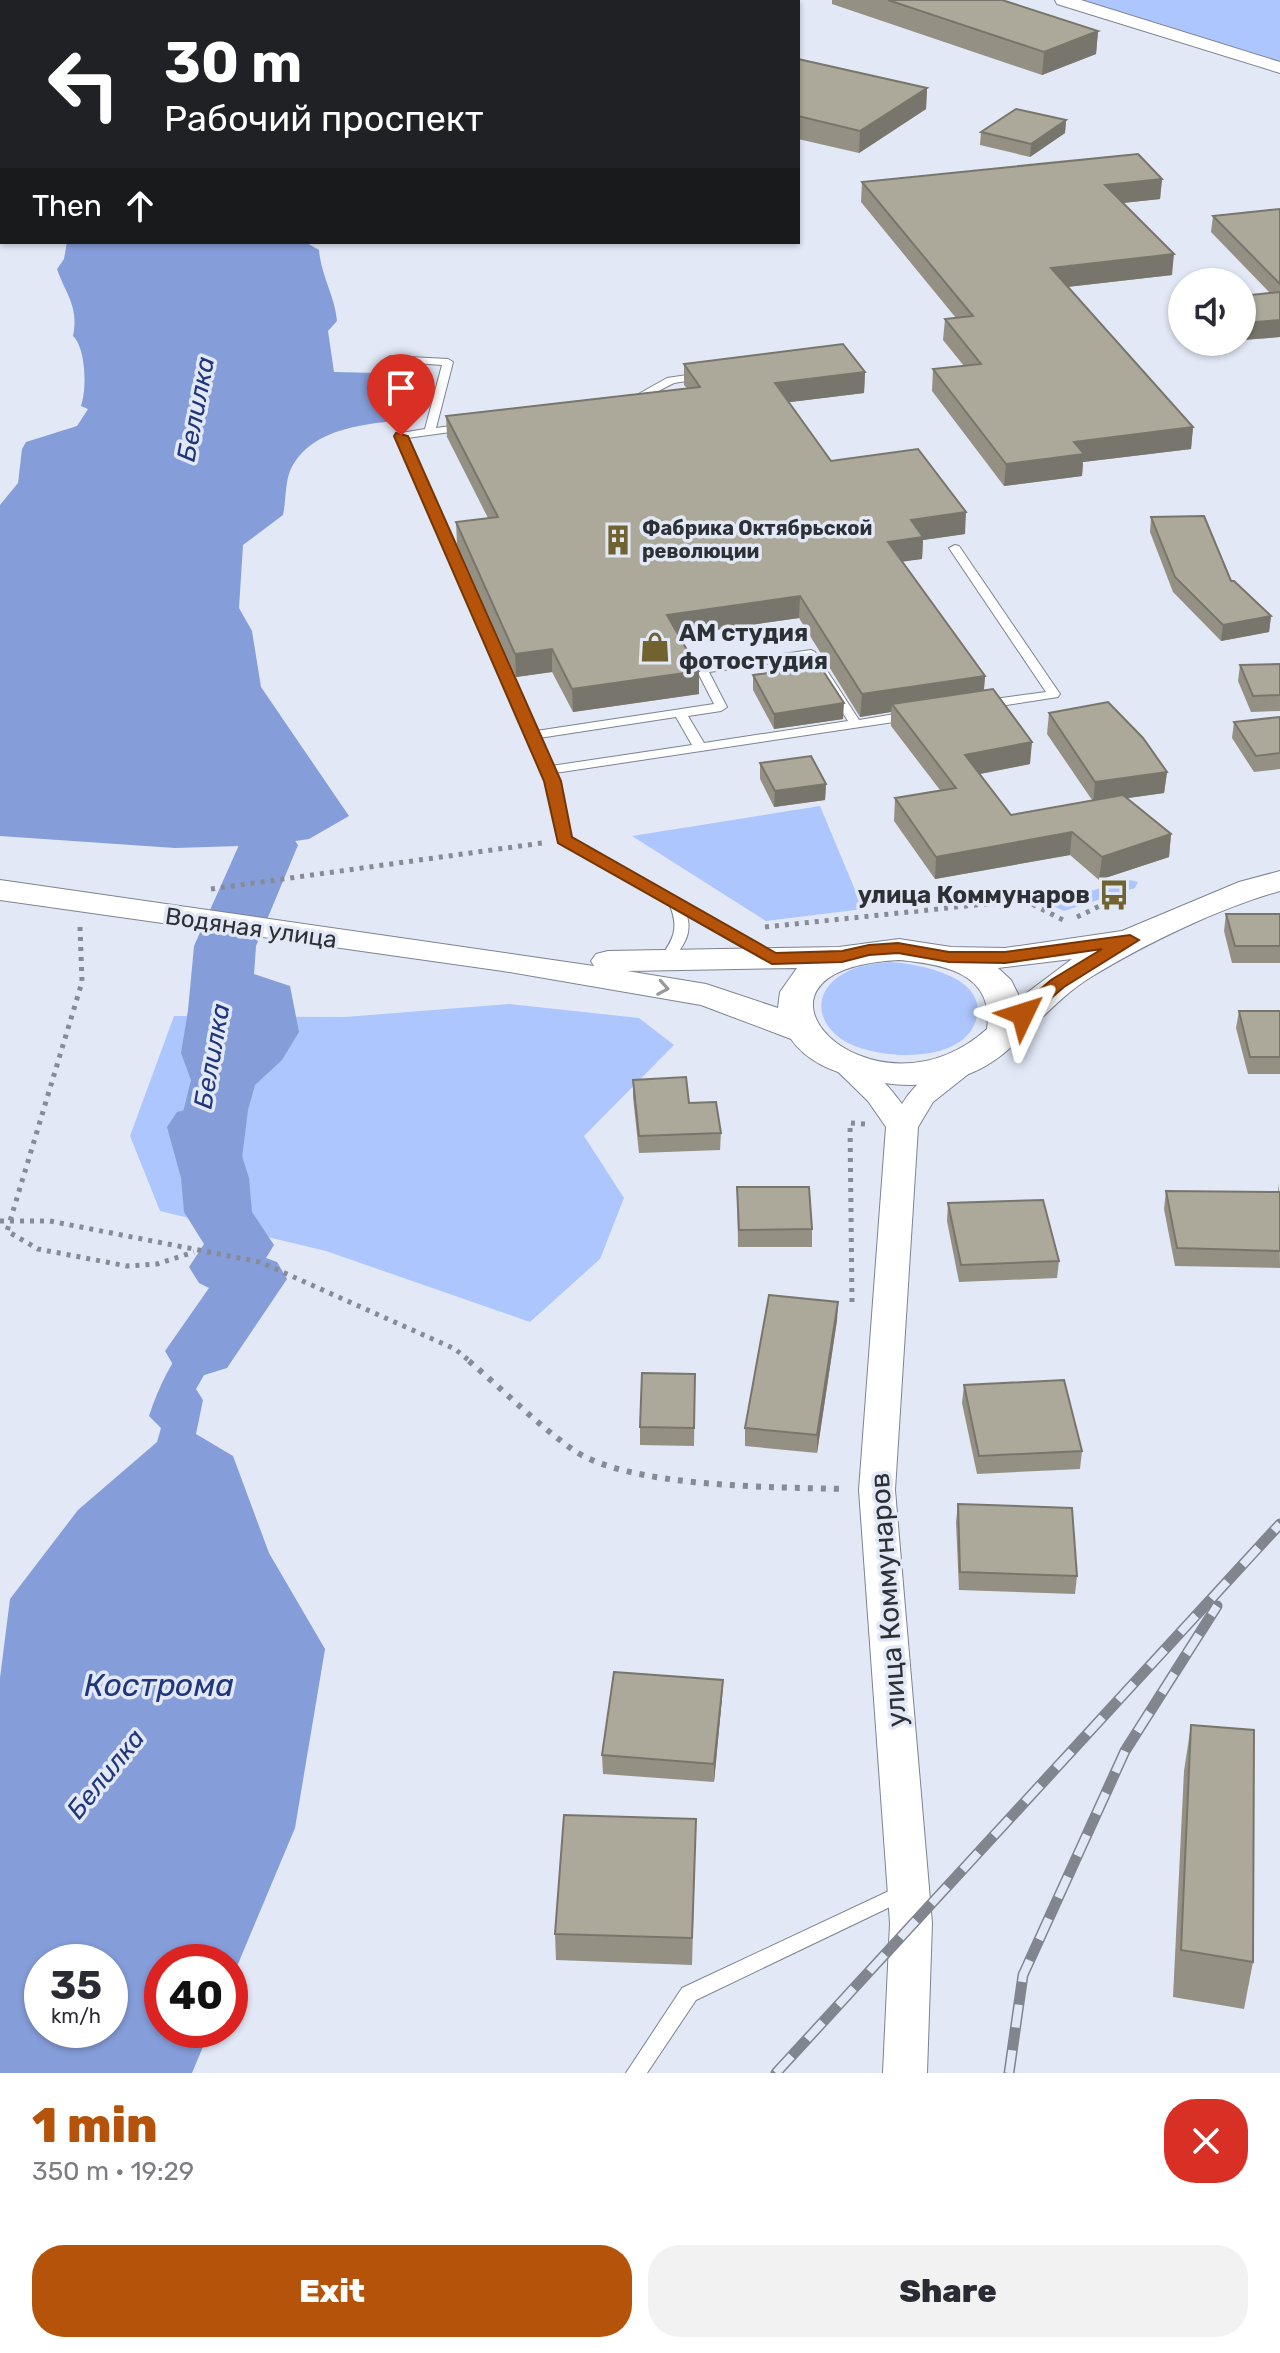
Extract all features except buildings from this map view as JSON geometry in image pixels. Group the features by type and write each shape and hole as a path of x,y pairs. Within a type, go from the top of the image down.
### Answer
{"street":[{"path":"1063,0 1280,68"},
{"path":"842,956 822,966 804,981 795,997 795,1016 802,1031 816,1047 844,1063 879,1094 902,1127 922,1096 994,1046 1005,1029 1057,984 1130,940 1251,889 1280,881"},
{"name":"Водяная улица","path":"0,890 185,919 503,961"},
{"path":"503,961 842,956 898,948 949,957 1005,958 1130,940"},
{"path":"949,957 979,971 999,991 1007,1010 1005,1029"},
{"path":"503,961 706,995 802,1031"},
{"path":"844,1063 886,1073 917,1074 939,1072 966,1064"},
{"name":"улица Коммунаров","path":"902,1127 877,1490 911,1923 905,2073"}],"lane":[{"path":"390,359 448,362 430,432"},
{"path":"618,407 671,380 714,375"},
{"path":"477,426 401,436 547,770 564,840 772,958"},
{"path":"955,548 1054,694 977,706"},
{"path":"532,735 721,707 702,669 811,654 856,724"},
{"path":"680,713 700,747"},
{"path":"547,770 916,715"},
{"path":"665,961 682,939 684,922 674,901"},
{"path":"636,2073 689,1994 909,1889"}],"path":[{"path":"215,890 564,840"},
{"path":"752,928 1024,900 1067,922 1102,905"},
{"path":"88,903 80,924 82,982 7,1231 38,1249 127,1266 157,1264 197,1251"},
{"path":"0,1221 50,1221 260,1262 455,1349 553,1432 561,1444 583,1456 625,1469 712,1485 877,1490"}],"shaded area":[{"path":"1080,0 1280,0 1280,64"},
{"path":"820,806 863,909 766,921 632,836"},
{"path":"1130,880 1138,882 1135,888 1064,911 1047,903"},
{"path":"890,962 934,970 964,984 973,994 978,1007 975,1023 966,1037 952,1046 915,1055 874,1052 857,1047 834,1033 821,1007 826,989 848,971"},
{"path":"509,1004 639,1018 674,1045 584,1136 624,1198 600,1259 530,1322 326,1251 160,1211 130,1136 174,1016 345,1017"}],"water":[{"path":"67,244 308,244 319,250 336,312 337,321 328,331 334,372 426,374 413,419 344,430 312,444 290,471 283,515 243,545 239,608 252,631 261,687 349,816 309,839 269,845 175,848 0,836 0,505 18,483 22,449 26,442 77,426 88,409 81,406 84,369 81,350 73,336 73,308 57,269 64,259"},
{"path":"213,946 225,946 242,970 290,986 299,1032 282,1060 255,1085 248,1110 241,1166 218,1212 184,1169 174,1149 191,1080 181,1053 194,975"},
{"name":"Кострома","path":"252,1279 261,1299 237,1332 219,1349 196,1389 203,1400 196,1434 233,1456 269,1553 325,1649 295,1828 246,1944 144,1944 144,2048 202,2048 192,2073 0,2073 0,1678 10,1599 78,1510 157,1442 161,1428 149,1416 157,1394 189,1339 217,1309"}],"waterway":[{"name":"Белилка","path":"218,775 269,845 225,946 218,1032"},
{"name":"Белилка","path":"200,1127 215,1178 218,1212 239,1245 224,1267 252,1279 201,1351"}],"railway":[{"path":"776,2073 1280,1524"},
{"path":"1009,2073 1023,1975 1125,1751 1217,1606"}],"place":[{"name":"Фабрика Октябрьской революции","path":"618,540"},
{"name":"АМ студия фотостудия","path":"655,647"},
{"name":"улица Коммунаров","path":"1114,895"}],"route":[{"path":"401,436 552,781 564,840 772,958 842,956 898,948 924,950 949,957 1005,958 1130,940 1057,984 1023,1014"}]}
